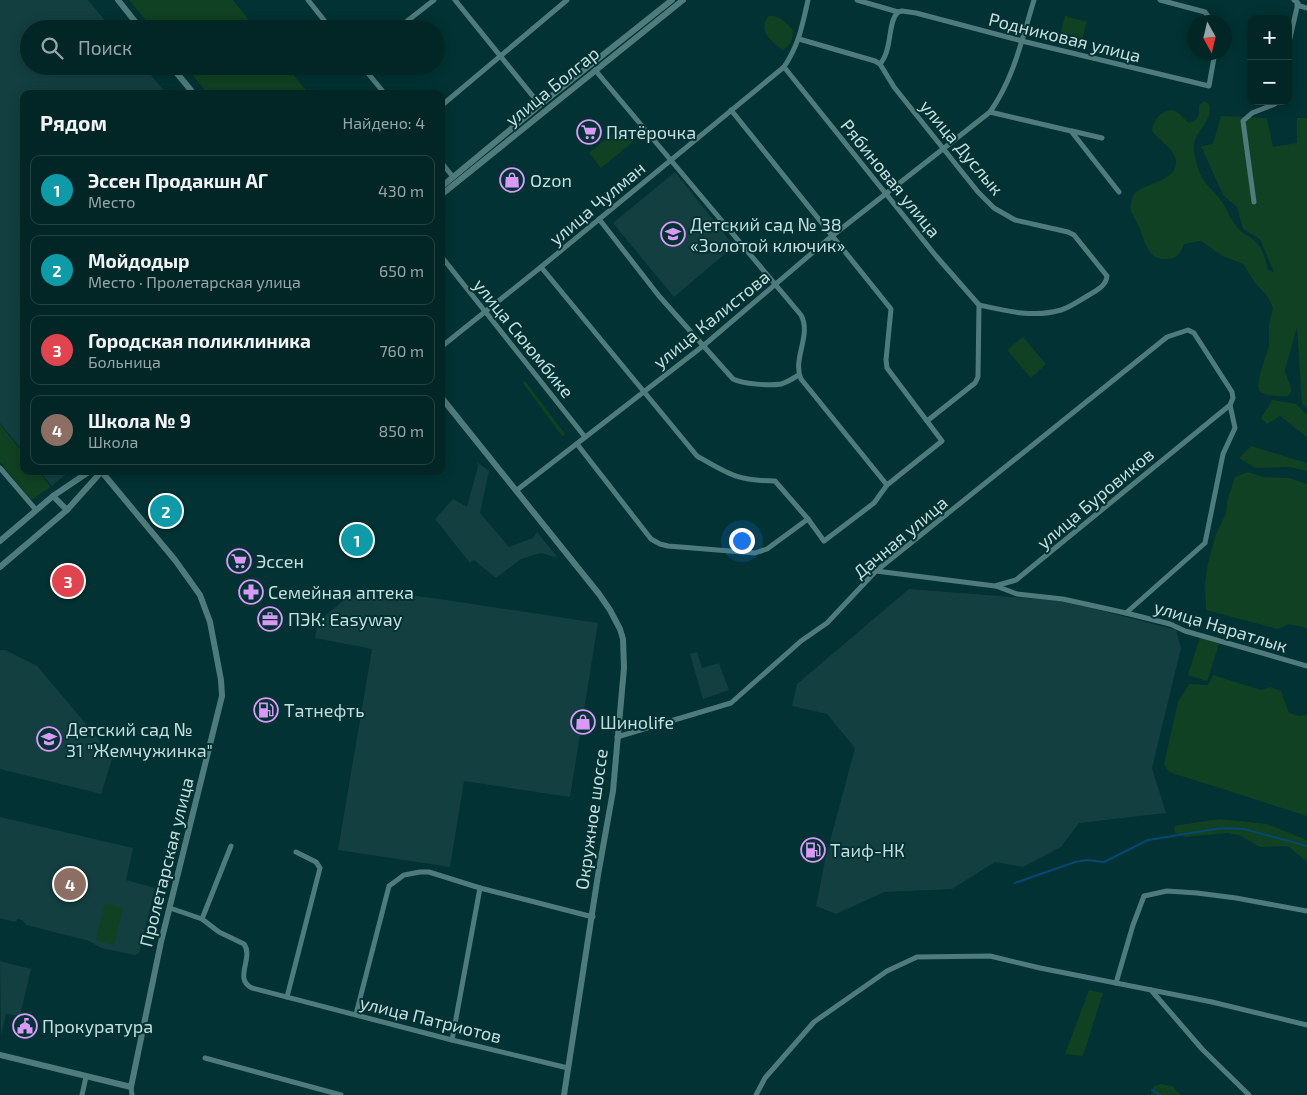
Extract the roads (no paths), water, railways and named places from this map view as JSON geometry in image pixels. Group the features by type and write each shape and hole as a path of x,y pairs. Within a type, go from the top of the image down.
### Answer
{"street":[{"path":"118,0 134,20"},
{"path":"308,0 324,20"},
{"path":"408,20 434,0"},
{"path":"455,0 540,105"},
{"path":"445,103 567,0"},
{"name":"улица Болгар","path":"445,183 672,0"},
{"name":"улица Болгар","path":"445,192 683,0"},
{"name":"улица Чулман","path":"445,344 784,67 799,39 808,0"},
{"name":"Родниковая улица","path":"857,0 898,12 916,13 1022,41 1209,86 1214,60"},
{"name":"улица Калистова","path":"517,490 703,346 832,236 990,112 1008,81 1034,0"},
{"path":"1160,0 1205,12 1207,15"},
{"path":"1292,25 1296,3 1307,8"},
{"path":"799,39 872,59 880,64 888,53 894,17 898,12"},
{"name":"улица Дуслык","path":"880,64 894,87 978,192 994,208 1015,220 1074,235 1107,276 1102,287 1071,306 1052,312 1032,314 1003,311 979,305"},
{"name":"Рябиновая улица","path":"784,67 936,256 979,305"},
{"path":"595,70 801,315 805,324 799,375 887,485"},
{"path":"178,75 191,90"},
{"path":"369,75 382,90"},
{"path":"1254,202 1243,121 1252,113 1273,105"},
{"path":"541,267 698,456 731,476 754,481 775,481 808,519 824,541 874,503 887,485 942,441 892,375 886,364 892,309 731,110"},
{"path":"990,112 1102,138"},
{"path":"1071,131 1119,192"},
{"path":"445,167 453,177"},
{"path":"598,219 659,296 731,377 737,381 776,384 786,382 799,375"},
{"name":"улица Сююмбике","path":"445,261 585,437"},
{"path":"928,421 975,383 978,377 979,305"},
{"name":"Дачная улица","path":"617,737 731,703 802,641 827,623 876,571 1167,337 1188,330 1197,336 1232,392 1233,398 1230,405"},
{"name":"Окружное шоссе","path":"445,402 599,594 617,621 623,639 624,668 613,791 564,1095"},
{"name":"улица Буровиков","path":"876,571 995,586 1010,583 1020,578 1230,405"},
{"name":"улица Наратлык","path":"1126,613 1205,543 1223,454 1235,428 1230,405"},
{"path":"577,444 652,539 660,544 755,553 767,549 808,519"},
{"path":"0,468 36,510"},
{"path":"0,541 36,510 84,475"},
{"path":"0,567 67,510 98,475"},
{"name":"Пролетарская улица","path":"105,475 172,557 200,595 210,622 222,691 170,908 131,1087"},
{"path":"54,496 67,510"},
{"name":"улица Наратлык","path":"995,586 1017,594 1063,598 1170,624 1185,632 1307,666"},
{"path":"170,908 202,919 231,846"},
{"path":"287,996 320,868 316,862 296,852"},
{"path":"356,1014 389,886 404,875 429,872 480,888 593,918"},
{"path":"452,1040 480,888"},
{"path":"1116,983 1133,925 1144,896 1167,891 1236,898 1307,911"},
{"name":"улица Патриотов","path":"202,919 219,932 241,941 246,946 248,953 243,978 246,984 252,988 568,1068"},
{"path":"756,1095 765,1078 814,1022 887,971 917,957 990,956 1040,968 1212,1002 1307,1025"},
{"path":"1151,990 1202,1049 1249,1095"},
{"path":"0,1055 131,1087 132,1095"},
{"path":"205,1058 341,1095"},
{"path":"82,1095 86,1077"}],"waterway":[{"path":"1015,883 1075,862 1087,860 1104,862 1148,840 1222,828 1244,829 1307,846"},
{"path":"1152,1090 1160,1095"}],"place":[{"name":"Пятёрочка","path":"589,132"},
{"name":"Ozon","path":"512,180"},
{"name":"Детский сад № 38 «Золотой ключик»","path":"673,234"},
{"name":"Мойдодыр","path":"166,511"},
{"name":"Эссен Продакшн АГ","path":"357,540"},
{"name":"Эссен","path":"239,561"},
{"name":"Городская поликлиника","path":"68,581"},
{"name":"Семейная аптека","path":"251,592"},
{"name":"ПЭК: Easyway","path":"270,619"},
{"name":"Татнефть","path":"266,710"},
{"name":"Шиноlife","path":"583,722"},
{"name":"Детский сад № 31 \"Жемчужинка\"","path":"49,739"},
{"name":"Таиф-НК","path":"813,850"},
{"name":"Школа № 9","path":"70,884"},
{"name":"Прокуратура","path":"25,1026"}]}
